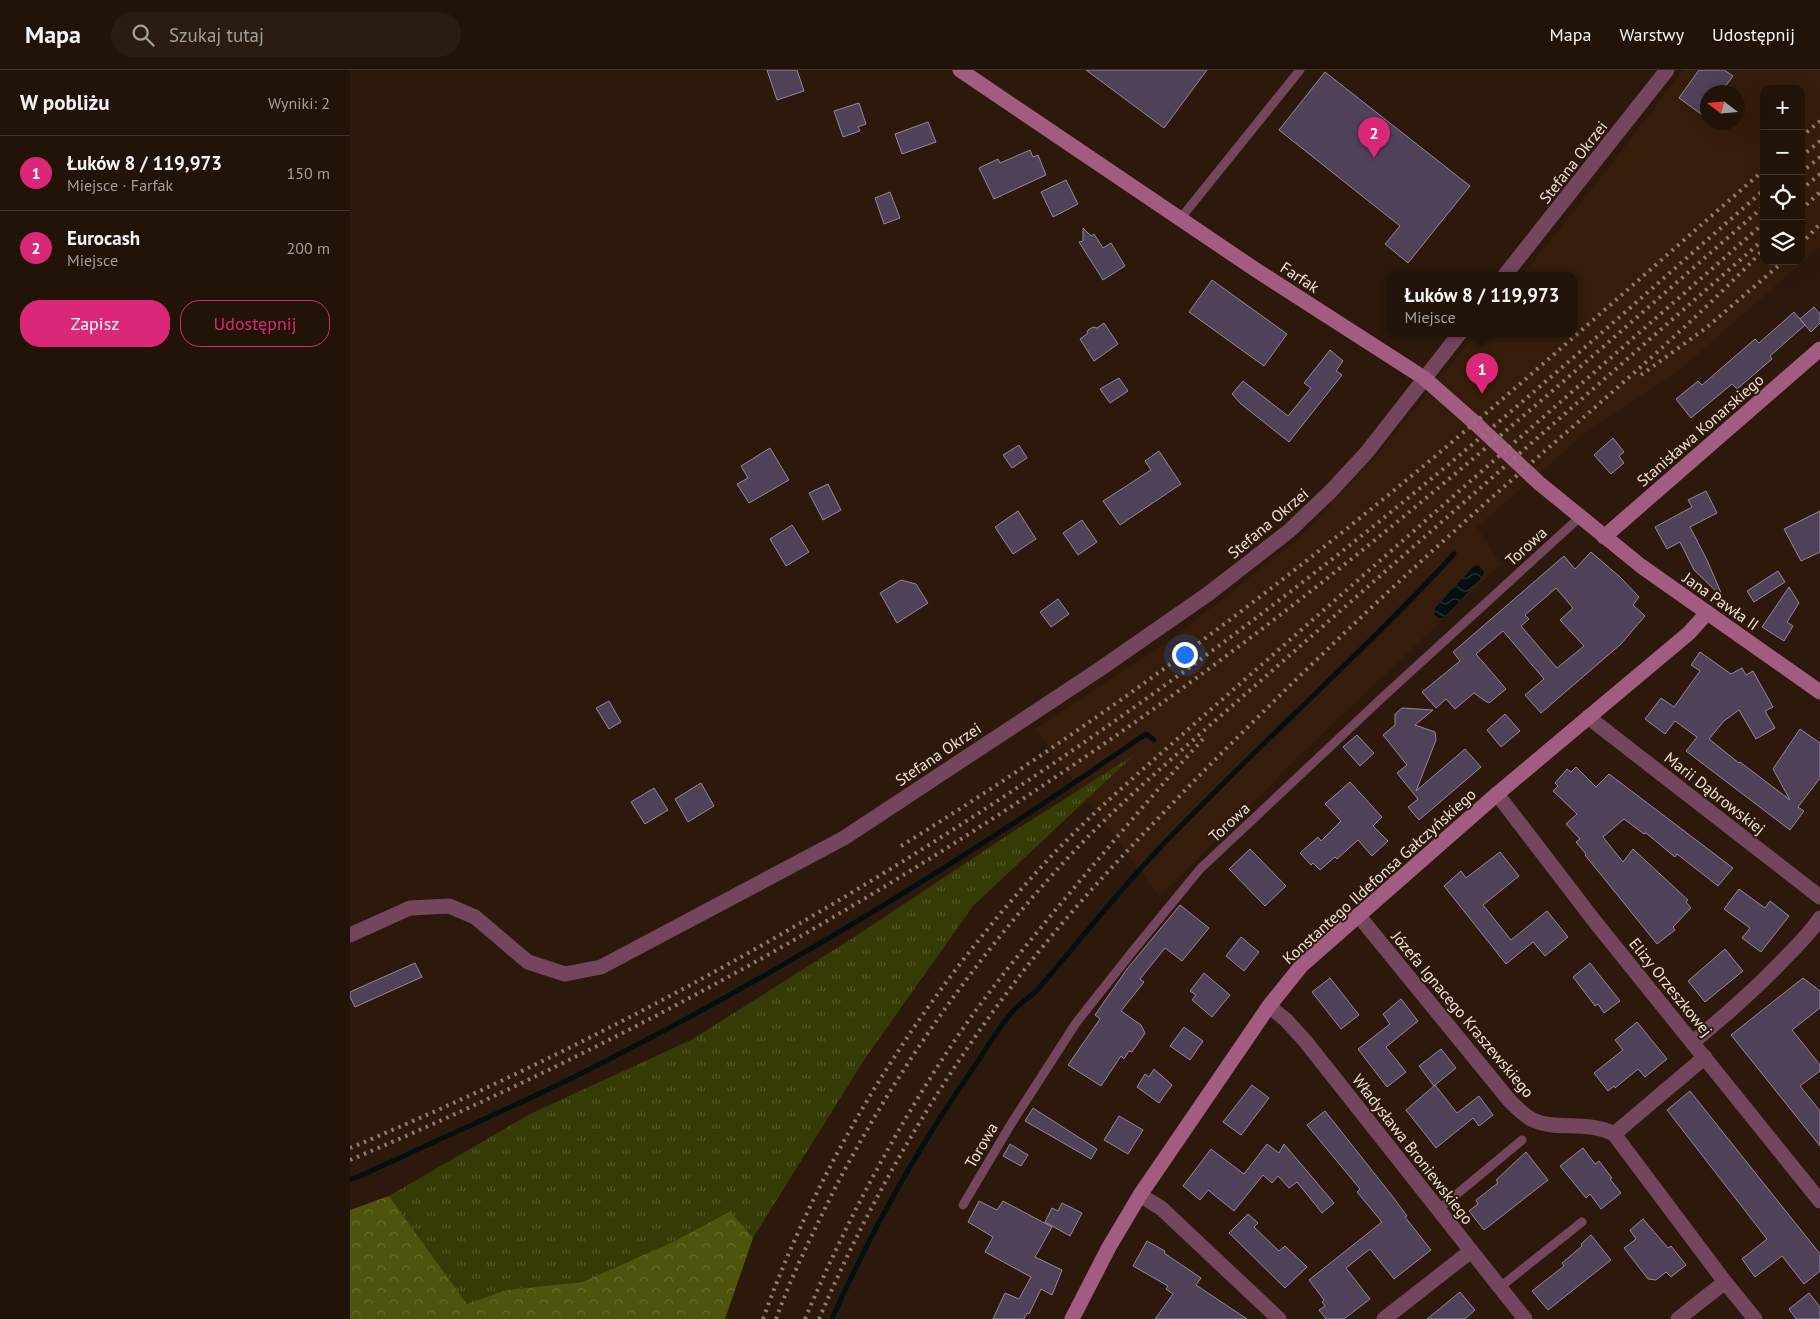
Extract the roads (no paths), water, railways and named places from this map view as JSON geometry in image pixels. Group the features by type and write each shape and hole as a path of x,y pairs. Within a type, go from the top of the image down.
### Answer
{"street":[{"name":"Farfak","path":"960,70 1180,219 1424,378 1539,483 1604,537"},
{"name":"Stefana Okrzei","path":"1507,272 1667,70"},
{"name":"Stefana Okrzei","path":"350,935 410,908 449,906 475,917 528,962 566,974 601,967 844,838 1097,671 1208,594 1289,531 1331,491 1367,452 1457,337"},
{"name":"Stanisława Konarskiego","path":"1604,537 1820,350"},
{"name":"Jana Pawła II","path":"1604,537 1641,566 1820,692"},
{"name":"Konstantego Ildefonsa Gałczyńskiego","path":"1072,1319 1109,1247 1140,1195 1268,1006 1302,965 1497,794 1689,633 1707,613"},
{"name":"Marii Dąbrowskiej","path":"1588,717 1820,897"},
{"name":"Elizy Orzeszkowej","path":"1497,794 1596,923 1694,1042 1820,1201"},
{"name":"Józefa Ignacego Kraszewskiego","path":"1358,915 1509,1100 1530,1119 1538,1122 1596,1127 1614,1134"},
{"path":"1694,1042 1734,1008 1778,966 1812,930 1820,918"},
{"name":"Władysława Broniewskiego","path":"1268,1006 1286,1020 1306,1042 1526,1319"},
{"path":"1705,1057 1614,1134 1755,1319"},
{"path":"1140,1195 1160,1208 1279,1319"},
{"path":"1384,1319 1471,1250"},
{"path":"1678,1319 1725,1282"}],"lane":[{"path":"1180,219 1300,70"},
{"name":"Torowa","path":"963,1205 1011,1124 1076,1023 1200,869 1580,516"},
{"path":"1438,1210 1522,1140"},
{"path":"1500,1288 1582,1222"}],"water":[{"path":"1477,565 1484,571 1482,577 1444,618 1438,618 1434,614 1435,608"}],"waterway":[{"path":"832,1319 880,1221 915,1158 993,1037 1009,1016 1037,990 1154,854 1228,778 1418,593 1454,554"},
{"path":"350,1180 569,1079 732,994 872,913 940,871 1075,783 1141,737 1146,734 1154,740"}],"railway":[{"path":"1805,134 1820,121"},
{"path":"1805,154 1820,141"},
{"path":"1805,170 1820,157"},
{"path":"1577,334 1760,174"},
{"path":"1805,187 1820,174"},
{"path":"1805,206 1820,192"},
{"path":"350,1148 481,1090 610,1027 736,960 860,887 982,811 1101,731 1217,647 1387,516 1550,378 1760,194"},
{"path":"350,1160 474,1105 596,1046 716,983 835,916 951,846 1064,771 1175,693 1284,612 1407,514 1527,413 1760,209"},
{"path":"1805,240 1820,224"},
{"path":"763,1319 814,1199 844,1141 877,1084 951,976 1033,876 1094,813 1143,769 1760,227"},
{"path":"776,1319 796,1269 835,1188 860,1142 915,1053 975,968 1077,848 1159,770 1760,243"},
{"path":"819,1319 860,1230 906,1144 986,1021 1036,955 1080,902 1198,777 1332,645 1470,517 1657,353 1760,253"},
{"path":"1641,375 1706,328 1779,265"},
{"path":"901,846 1024,767 1203,640 1376,505 1573,337"},
{"path":"805,1319 837,1248 890,1145 951,1046 982,1002 1032,938 1203,739"}],"place":[{"name":"Eurocash","path":"1374,158"},
{"name":"Łuków 8 / 119,973","path":"1482,394"}]}
